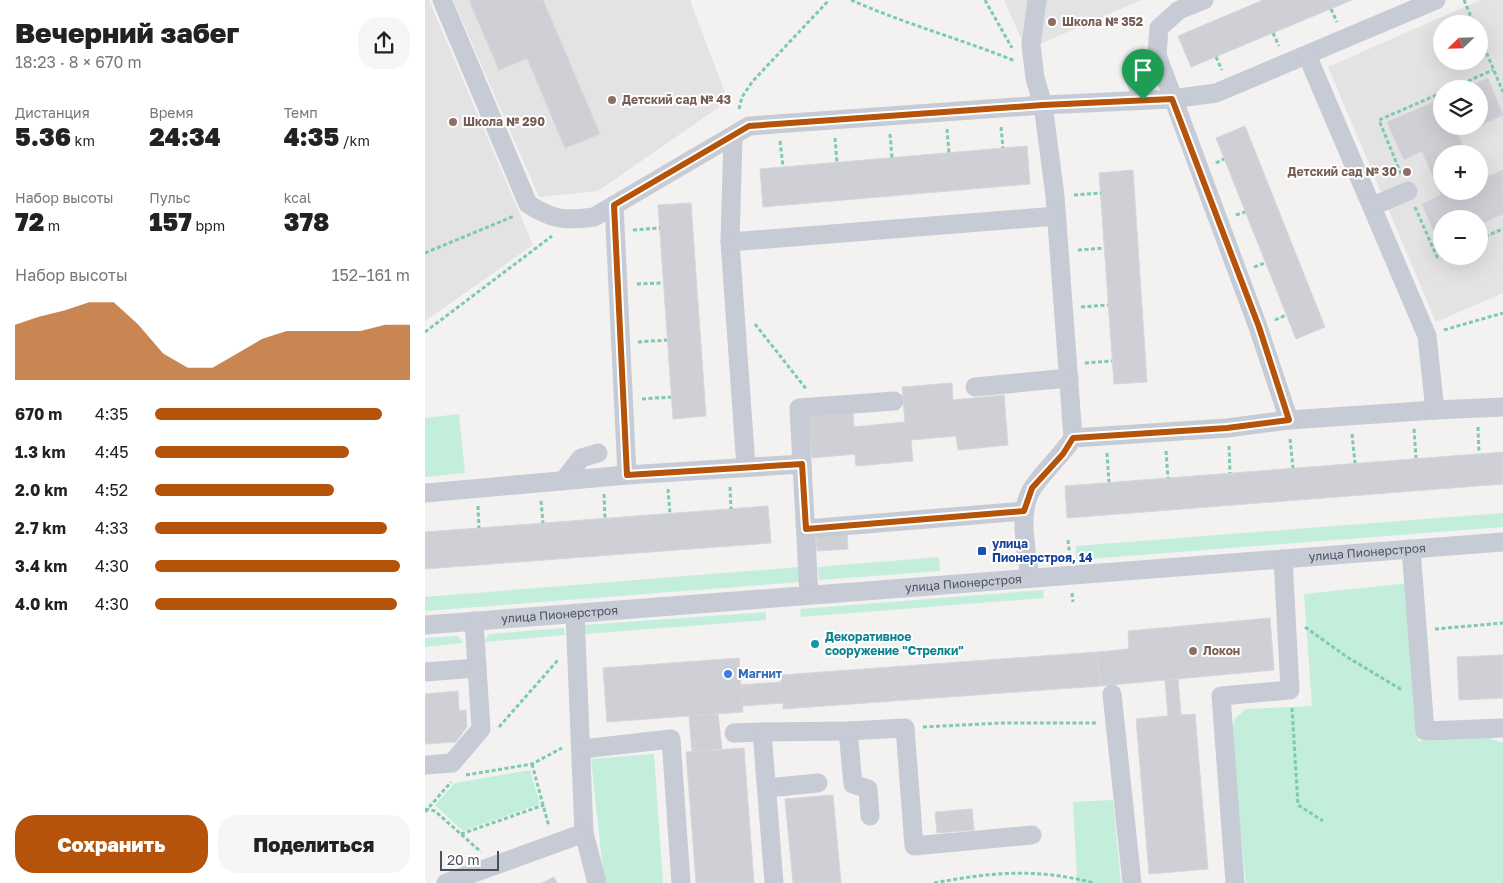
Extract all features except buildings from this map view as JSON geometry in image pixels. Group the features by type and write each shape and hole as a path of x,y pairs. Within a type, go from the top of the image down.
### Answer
{"street":[{"path":"442,0 528,204 547,216 569,220 594,217 749,126 1043,105 1172,99 1216,93 1436,0"},
{"path":"1030,578 1024,511 1032,488 1063,454 1073,438 1055,196 1043,105 1035,78 1031,45 1037,0"},
{"path":"1204,0 1179,10 1159,28 1157,56 1259,327 1289,420"},
{"path":"1307,55 1427,336 1435,410"},
{"path":"1131,71 1143,100"},
{"path":"733,137 730,242 746,467"},
{"path":"1373,206 1408,191"},
{"path":"614,205 627,475"},
{"path":"730,242 1057,216"},
{"path":"975,387 1069,372"},
{"path":"809,595 799,408 894,401"},
{"path":"1073,438 1227,428 1289,420 1503,407"},
{"path":"563,481 581,458 598,453"},
{"path":"425,493 627,475 802,464"},
{"path":"806,529 1024,511"},
{"name":"улица Пионерстроя","path":"425,625 1503,542"},
{"path":"1411,549 1425,730 1503,728"},
{"path":"1235,883 1221,696 1290,690 1283,559"},
{"path":"575,614 582,743 584,833 597,883"},
{"path":"425,765 453,763 481,729 474,621"},
{"path":"425,672 477,668"},
{"path":"1112,694 1132,883"},
{"path":"734,733 848,732 905,728 914,846 1032,835"},
{"path":"762,732 774,883"},
{"path":"848,732 853,784 868,790 870,816"},
{"path":"582,743 671,739 681,883"},
{"path":"767,788 818,783"},
{"path":"446,883 476,878 496,866 584,833"}],"path":[{"path":"733,137 742,97 752,82 829,0"},
{"path":"851,0 921,28 981,47 1023,64 1035,78"},
{"path":"985,0 1013,49"},
{"path":"1464,0 1470,15"},
{"path":"1488,58 1503,92"},
{"path":"1470,80 1493,70"},
{"path":"1433,96 1379,120 1433,248"},
{"path":"888,116 892,158"},
{"path":"833,120 837,163"},
{"path":"779,124 783,167"},
{"path":"1055,196 1101,194"},
{"path":"425,254 520,214"},
{"path":"425,332 538,249 569,220"},
{"path":"615,231 659,228"},
{"path":"1488,236 1503,229"},
{"path":"1059,252 1104,248"},
{"path":"617,286 663,283"},
{"path":"734,292 771,347 820,406"},
{"path":"1063,308 1108,305"},
{"path":"1443,330 1503,313"},
{"path":"621,343 667,340"},
{"path":"1069,372 1112,361"},
{"path":"623,400 671,397"},
{"path":"1477,408 1479,454"},
{"path":"1413,412 1416,458"},
{"path":"1351,416 1355,463"},
{"path":"1289,420 1293,468"},
{"path":"1227,428 1230,473"},
{"path":"1164,432 1168,478"},
{"path":"1105,436 1109,482"},
{"path":"1286,614 1347,658 1389,680 1423,704"},
{"path":"1417,630 1503,623"},
{"path":"1290,690 1298,806 1323,821"},
{"path":"905,728 1001,723 1115,722"},
{"path":"463,775 532,764 582,743"},
{"path":"532,764 554,844"},
{"path":"461,834 543,805"},
{"path":"425,808 435,812 496,866"},
{"path":"934,883 1021,871 1054,874 1094,883"}],"shaded area":[{"name":"Школа № 290","path":"425,0 429,0 533,245 425,321"},
{"name":"Детский сад № 43","path":"453,0 690,0 728,101 598,191 539,197"},
{"name":"Школа № 352","path":"1004,0 1141,0 1040,44 1024,45"},
{"name":"Детский сад № 30","path":"1480,0 1503,0 1503,293 1436,322 1328,67 1433,21 1433,70 1488,70 1488,15 1446,15"}],"green space":[{"path":"459,414 465,473 425,477 425,418"},
{"path":"1503,513 1503,527 1076,560 1076,546"},
{"path":"939,557 940,571 819,580 818,567"},
{"path":"799,567 800,582 425,611 425,597"},
{"path":"1410,583 1418,741 1484,736 1503,743 1503,883 1246,883 1230,734 1235,718 1246,709 1312,706 1304,594"},
{"path":"1043,590 1044,598 801,617 800,609"},
{"path":"766,612 766,620 585,634 584,625"},
{"path":"564,628 565,635 484,642 489,634"},
{"path":"458,636 463,643 425,647 425,638"},
{"path":"654,754 663,883 608,883 604,881 591,759"},
{"path":"530,770 540,804 463,831 435,805 455,783"},
{"path":"1113,800 1121,883 1077,883 1073,802"}],"place":[{"name":"Школа № 352","path":"1052,22"},
{"name":"Детский сад № 43","path":"612,100"},
{"name":"Школа № 290","path":"453,122"},
{"name":"Детский сад № 30","path":"1407,172"},
{"name":"улица Пионерстроя, 14","path":"982,551"},
{"name":"Декоративное сооружение \"Стрелки\"","path":"815,644"},
{"name":"Локон","path":"1193,651"},
{"name":"Магнит","path":"728,674"}],"route":[{"path":"1172,99 1259,327 1289,420 1227,428 1073,438 1063,454 1032,488 1024,511 806,529 802,464 627,475 614,205 749,126 1043,105 1143,100 1172,99"}]}
